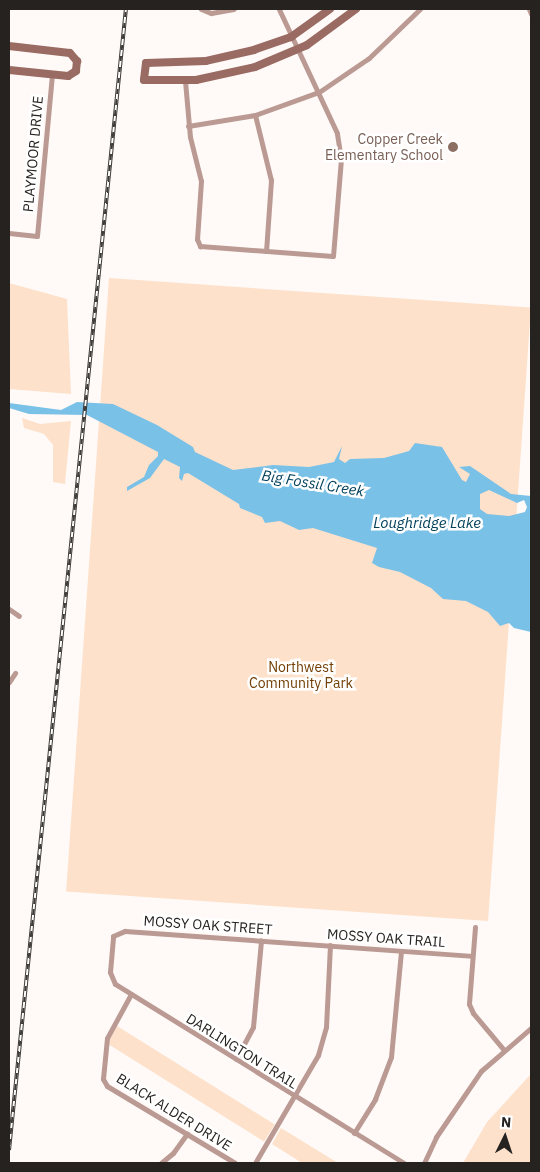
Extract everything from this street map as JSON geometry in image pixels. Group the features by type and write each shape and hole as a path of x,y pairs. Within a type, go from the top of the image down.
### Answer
{"street":[{"path":"201,9 211,14 234,9"},
{"path":"185,81 188,126 201,181 197,239 200,246 333,256 341,159 334,121 291,37 279,9"},
{"path":"330,9 291,37 229,58 188,63 146,62 144,80 185,81 232,74 298,50 329,32 356,9"},
{"path":"188,126 255,115 319,92 369,58 420,9"},
{"path":"529,9 531,14"},
{"path":"9,46 70,52 76,56 74,74 9,70"},
{"name":"PLAYMOOR DRIVE","path":"9,233 37,236 52,74"},
{"path":"255,115 271,180 266,251"},
{"path":"9,609 19,616"},
{"path":"9,682 15,673"},
{"path":"475,927 469,1004 473,1014 504,1050"},
{"name":"MOSSY OAK STREET","path":"117,933 298,943"},
{"name":"DARLINGTON TRAIL","path":"117,933 113,936 111,979 131,994 296,1098 404,1163"},
{"path":"236,1059 253,1027 261,940"},
{"name":"MOSSY OAK TRAIL","path":"298,943 472,956"},
{"path":"255,1163 296,1098 318,1056 326,1027 330,946"},
{"path":"354,1133 375,1099 391,1057 401,951"},
{"name":"BLACK ALDER DRIVE","path":"131,994 109,1030 103,1079 107,1086 235,1163"},
{"path":"424,1163 436,1137 462,1096 481,1071 531,1028"},
{"path":"161,1163 173,1154 187,1134"}],"green space":[{"name":"Northwest Community Park","path":"109,278 531,308 488,921 66,892"},
{"path":"9,283 67,299 71,394 9,389"},
{"path":"22,418 40,424 71,421 65,484 53,482 53,445 44,434 24,428"},
{"path":"117,1026 275,1125 264,1142 106,1043"},
{"path":"531,1074 531,1163 463,1163 487,1122"},
{"path":"281,1128 338,1163 302,1163 272,1144"}],"water":[{"name":"Loughridge Lake","path":"77,402 113,404 157,425 193,447 195,452 233,470 273,465 309,467 334,462 342,446 339,459 345,463 350,459 384,458 409,451 415,443 442,447 462,480 466,482 470,474 459,467 470,466 511,494 531,496 531,632 514,628 509,623 500,626 488,612 466,601 443,599 431,588 400,572 379,567 372,563 377,548 313,528 299,530 280,521 265,523 262,517 240,508 239,504 188,473 184,474 182,481 179,478 180,467 164,459 150,478 127,491 127,487 144,477 149,465 158,456 158,452 87,415 29,414 9,408 9,403 61,410","holes":["489,490 517,503 524,500 527,507 525,512 509,516 487,514 480,509 480,494"]}],"railway":[{"path":"9,1150 126,9"}],"place":[{"name":"Copper Creek Elementary School","path":"453,147"}],"water label":[{"name":"Big Fossil Creek","path":"313,483"}]}
